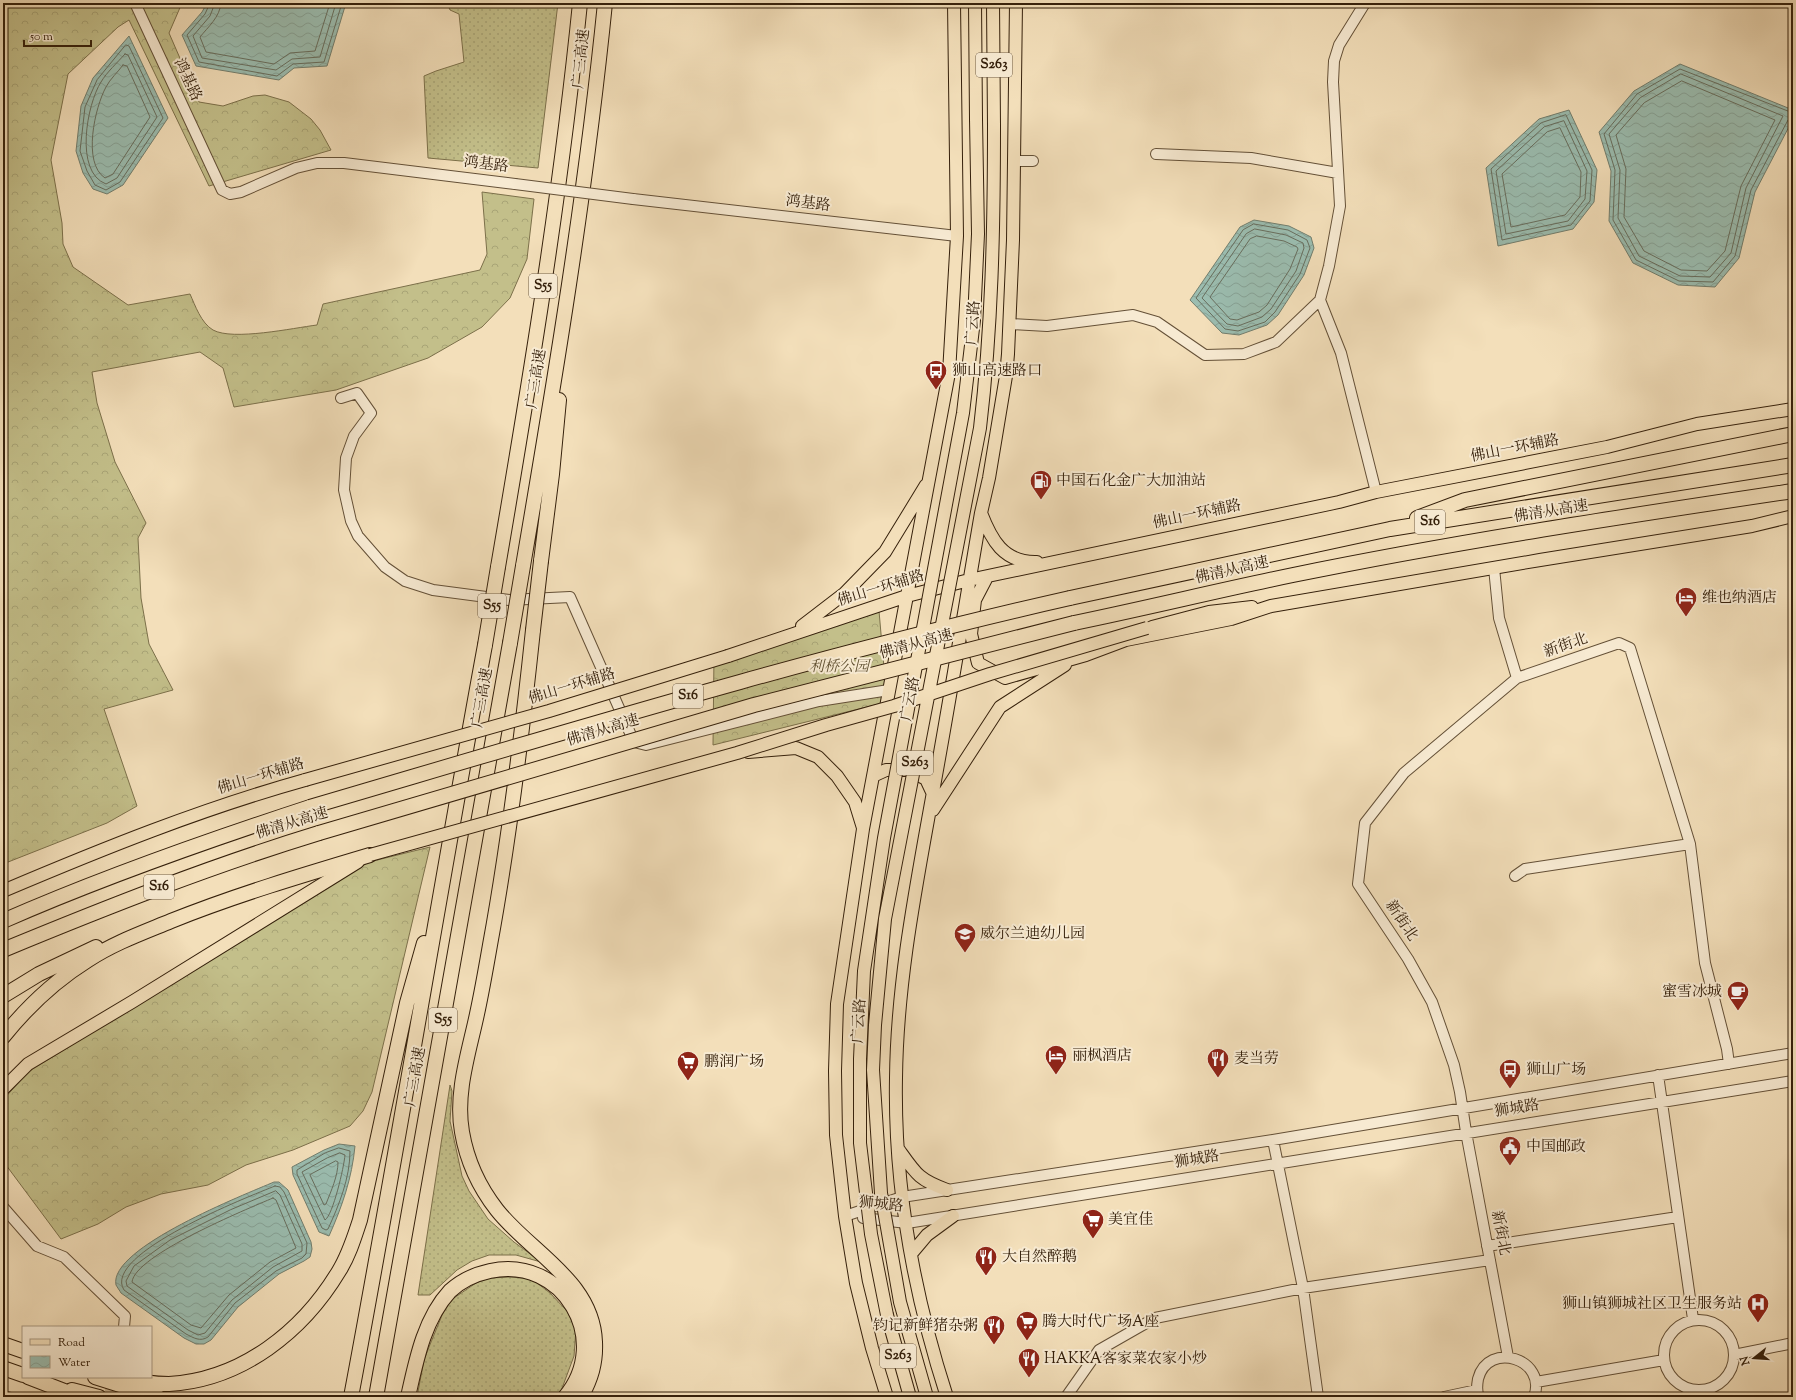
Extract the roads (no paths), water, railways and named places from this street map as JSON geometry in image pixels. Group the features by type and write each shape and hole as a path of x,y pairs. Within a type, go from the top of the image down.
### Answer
{"highway":[{"name":"广三高速","path":"351,1397 372,1288 498,567 551,238 580,3"},
{"name":"广三高速","path":"376,1397 523,566 591,132 605,3"},
{"path":"572,259 552,474 514,797 499,894 466,1062 460,1110 461,1130 470,1165 486,1196 511,1226 564,1275 578,1291 587,1305 595,1334 596,1354 593,1372 581,1397"},
{"path":"1390,529 1465,500 1793,434"},
{"name":"佛清从高速","path":"3,921 111,876 184,849 310,806 709,690 959,623 1390,529 1793,465"},
{"name":"佛清从高速","path":"3,950 105,908 245,856 662,731 826,686 1074,623 1294,574 1543,530 1793,491"},
{"path":"3,1036 23,1013 55,984 88,960 125,940 209,906 370,855"},
{"path":"124,1378 168,1384 186,1382 227,1371 265,1351 298,1325 314,1308 337,1275 350,1249 360,1220 407,1003 444,871"},
{"path":"3,960 163,886"},
{"path":"3,996 57,964 103,944 125,940"},
{"path":"408,1397 421,1344 430,1321 440,1305 451,1291 465,1280 482,1273 498,1269 514,1269 529,1272 544,1278 567,1297 575,1310 582,1326 585,1344 584,1360 579,1376 565,1397"},
{"path":"3,1344 22,1352"},
{"path":"3,1368 22,1375"},
{"path":"31,1378 80,1397"},
{"path":"98,1378 158,1397"},
{"path":"54,1386 99,1397"}],"main road":[{"name":"广云路","path":"846,1216 836,1135 835,1071 837,1004 863,829 931,477 949,373 957,236 954,3"},
{"name":"广云路","path":"910,1397 887,1315 871,1234 860,1142 860,1060 864,971 883,846 963,413 974,320 978,234 975,3"},
{"name":"广云路","path":"927,1397 900,1302 881,1193 873,1070 885,919 980,428 988,353 994,250 993,3"},
{"name":"S263","path":"947,1397 917,1286 902,1197 896,1080 899,1012 909,930 928,817 1006,376 1010,324 1016,3"},
{"name":"佛山一环辅路","path":"3,891 137,835 249,796 549,711 728,656 907,596 970,580 1340,502 1376,492 1607,447 1697,424 1793,409"},
{"path":"791,634 824,611 845,593 886,552 931,477"},
{"path":"981,512 992,539 1008,554 1027,562 1056,561"},
{"path":"3,1089 28,1064 132,1002 370,855 737,753 826,725 894,706 990,674 1147,628 1216,611 1271,606 1739,528 1793,516"},
{"path":"987,577 975,600 971,634 978,663 1005,678 1086,655"},
{"path":"928,817 1000,707 1062,666 1126,640 1231,619 1271,606"},
{"path":"737,753 796,748 818,757 837,776 855,802 863,829"},
{"path":"873,776 886,770 908,770 926,779 933,794"},
{"path":"899,1150 917,1175 928,1184 947,1190"},
{"name":"S263","path":"846,1216 856,1283 872,1348 887,1397"},
{"path":"911,1254 928,1235 953,1216"}],"street":[{"name":"鸿基路","path":"135,3 222,190 230,194 241,192 296,168 317,163 344,163 633,199 957,236"},
{"path":"1010,324 1047,326 1133,315 1157,322 1205,355 1244,354 1276,342 1320,300 1329,266 1340,206 1333,82 1334,61 1339,45 1365,3"},
{"path":"1156,154 1251,158 1338,173"},
{"path":"1014,161 1033,161"},
{"path":"1320,300 1341,353 1376,492"},
{"path":"341,398 357,393 371,413 354,436 346,458 344,490 351,521 358,536 367,548 385,567 405,581 433,590 510,600 570,597 634,742 646,745 819,700 889,690"},
{"path":"1494,568 1499,618 1518,678"},
{"name":"新街北","path":"1508,1357 1454,1065 1432,1002 1408,959 1358,884 1365,823 1404,773 1518,678 1619,643 1630,648 1690,844"},
{"path":"1515,876 1525,870 1690,844 1705,963 1727,1049 1729,1064"},
{"name":"狮城路","path":"846,1216 902,1197 1273,1140 1462,1107 1793,1053"},
{"path":"1658,1075 1694,1319"},
{"name":"狮城路","path":"846,1216 906,1223 1277,1162 1793,1081"},
{"path":"1273,1140 1303,1288 1318,1397"},
{"path":"3,1207 38,1246 64,1257 125,1316 124,1326"},
{"path":"1487,1246 1678,1217"},
{"path":"1066,1397 1099,1350 1155,1318 1303,1288 1490,1260"},
{"path":"1694,1319 1706,1320 1723,1328 1730,1338 1734,1355 1734,1362 1729,1374 1714,1388 1703,1394 1678,1384 1670,1375 1664,1360 1666,1342 1672,1331 1682,1323 1694,1319"},
{"path":"1734,1355 1793,1343"},
{"path":"1444,1397 1478,1393 1479,1374 1485,1366 1494,1360 1508,1357 1524,1362 1532,1372 1536,1382 1534,1397"},
{"path":"1536,1382 1664,1360"}],"water":[{"path":"207,3 346,3 327,66 294,68 279,80 196,66 182,35 202,12"},
{"path":"129,36 168,118 123,185 107,194 93,189 83,173 76,151 81,106 93,78"},
{"path":"1680,64 1793,110 1793,119 1755,192 1739,258 1715,287 1678,285 1633,263 1609,221 1611,171 1599,132 1634,91"},
{"path":"1569,110 1597,170 1594,202 1573,229 1498,246 1486,168 1539,119"},
{"path":"1254,220 1289,226 1311,237 1314,248 1304,275 1278,315 1267,325 1239,335 1222,333 1190,300 1240,227"},
{"path":"3,547 5,550 6,572 3,573"},
{"path":"339,1144 355,1146 354,1158 346,1192 329,1236 319,1232 293,1175 292,1167 324,1150"},
{"path":"274,1182 279,1182 288,1190 311,1242 312,1249 310,1257 279,1274 238,1307 211,1340 204,1344 196,1344 184,1338 121,1293 116,1285 119,1270 133,1255 155,1239 210,1210"}],"tunnel":[{"path":"108,1397 114,1378"}],"place":[{"name":"狮山高速路口","path":"936,390"},
{"name":"中国石化金广大加油站","path":"1041,500"},
{"name":"维也纳酒店","path":"1686,618"},
{"name":"威尔兰迪幼儿园","path":"965,954"},
{"name":"蜜雪冰城","path":"1738,1012"},
{"name":"丽枫酒店","path":"1056,1076"},
{"name":"麦当劳","path":"1218,1078"},
{"name":"鹏润广场","path":"688,1082"},
{"name":"狮山广场","path":"1510,1090"},
{"name":"中国邮政","path":"1510,1166"},
{"name":"美宜佳","path":"1093,1240"},
{"name":"大自然醉鹅","path":"986,1276"},
{"name":"狮山镇狮城社区卫生服务站","path":"1758,1324"},
{"name":"腾大时代广场A座","path":"1027,1342"},
{"name":"钧记新鲜猪杂粥","path":"994,1346"},
{"name":"HAKKA客家菜农家小炒","path":"1029,1378"}],"park label":[{"name":"利桥公园","path":"839,667"}]}
